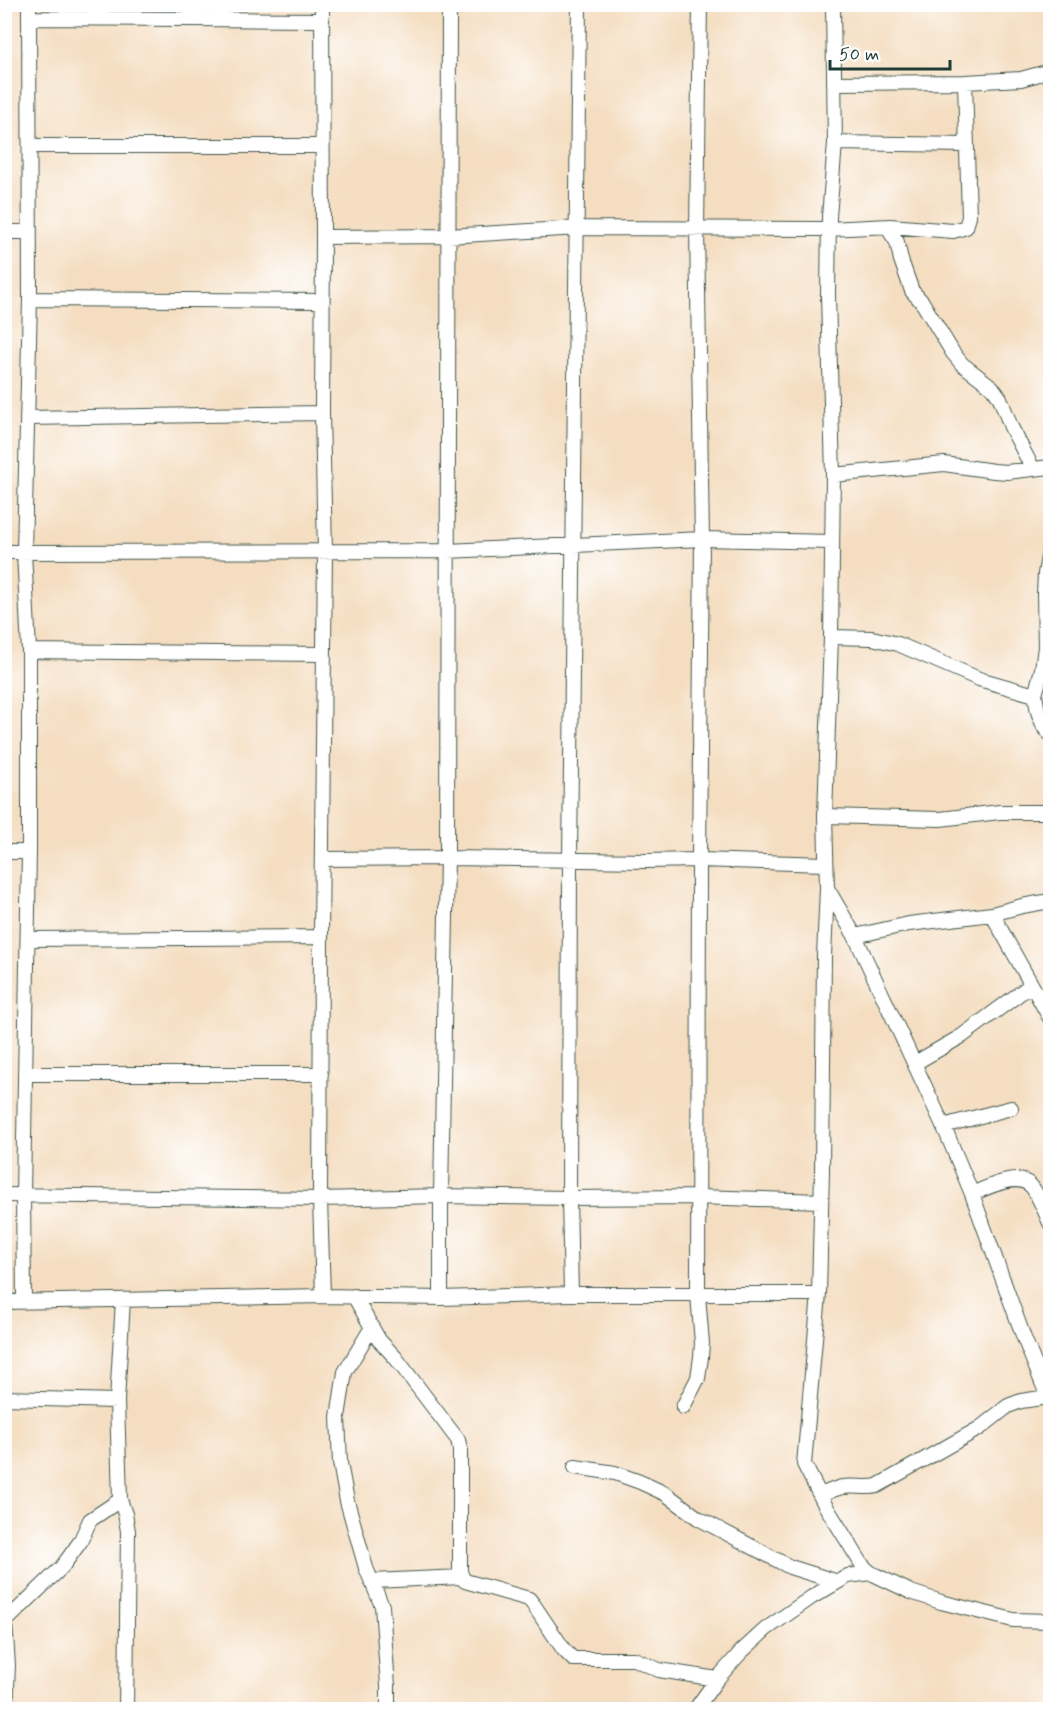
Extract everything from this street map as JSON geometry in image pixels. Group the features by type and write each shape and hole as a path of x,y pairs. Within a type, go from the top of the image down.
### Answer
{"street":[{"path":"322,4 322,413 325,552 320,1199 323,1296"},
{"path":"441,1298 447,858 449,4"},
{"path":"571,1294 570,860 579,4"},
{"path":"683,1407 698,1378 702,1343 698,1295 702,539 697,229 700,4"},
{"path":"833,4 835,142 828,229 833,475 831,637 825,816 827,888 824,956 822,1201 819,1294 804,1464 863,1566 871,1573 911,1592 941,1602 1013,1620 1050,1621"},
{"path":"24,1302 23,1195 29,939 29,651 24,552 30,299 29,11 322,20"},
{"path":"834,83 966,82 1021,79 1050,71"},
{"path":"323,237 448,236 578,228 828,229 890,226 953,231 966,227 969,216 966,82"},
{"path":"835,142 968,146"},
{"path":"30,146 322,146"},
{"path":"890,226 912,291 926,308 953,353 967,368 992,387 1000,398 1011,428 1033,469"},
{"path":"4,232 29,232"},
{"path":"30,299 322,302"},
{"path":"28,418 322,413"},
{"path":"833,475 945,464 994,471 1050,467"},
{"path":"4,552 447,551 702,539 832,542"},
{"path":"1050,546 1046,574 1046,674 1035,695 1038,712 1050,734"},
{"path":"831,637 872,638 898,644 979,679 1035,695"},
{"path":"29,651 324,654"},
{"path":"825,816 940,819 1000,812 1050,812"},
{"path":"4,852 29,852"},
{"path":"322,859 699,860 825,864"},
{"path":"820,1495 842,1487 871,1488 878,1486 980,1428 1008,1406 1021,1401 1049,1400 972,1194 943,1126 855,936 827,888"},
{"path":"855,936 909,924 992,914 1050,901"},
{"path":"992,914 1050,1018"},
{"path":"29,939 321,937"},
{"path":"915,1063 962,1036 1031,985"},
{"path":"26,1074 321,1074"},
{"path":"943,1126 1011,1108"},
{"path":"972,1194 1011,1179 1022,1180 1030,1185 1050,1223"},
{"path":"4,1195 320,1199 441,1196 698,1197 822,1201"},
{"path":"4,1302 323,1296 441,1298 571,1294 819,1294"},
{"path":"354,1296 380,1340 458,1440 460,1449 460,1571 465,1581 529,1599 564,1650 573,1659 634,1659 659,1670 717,1679"},
{"path":"123,1300 117,1401 120,1500 128,1531 126,1710"},
{"path":"372,1327 345,1372 338,1417 340,1463 346,1501 382,1606 388,1710"},
{"path":"4,1398 117,1401"},
{"path":"574,1467 615,1473 640,1482 666,1494 698,1518 790,1567 838,1582"},
{"path":"5,1622 62,1567 80,1542 90,1520 120,1500"},
{"path":"694,1710 741,1652 766,1629 812,1597 848,1576 871,1573"},
{"path":"372,1581 462,1577"},
{"path":"4,1607 6,1710"}]}
